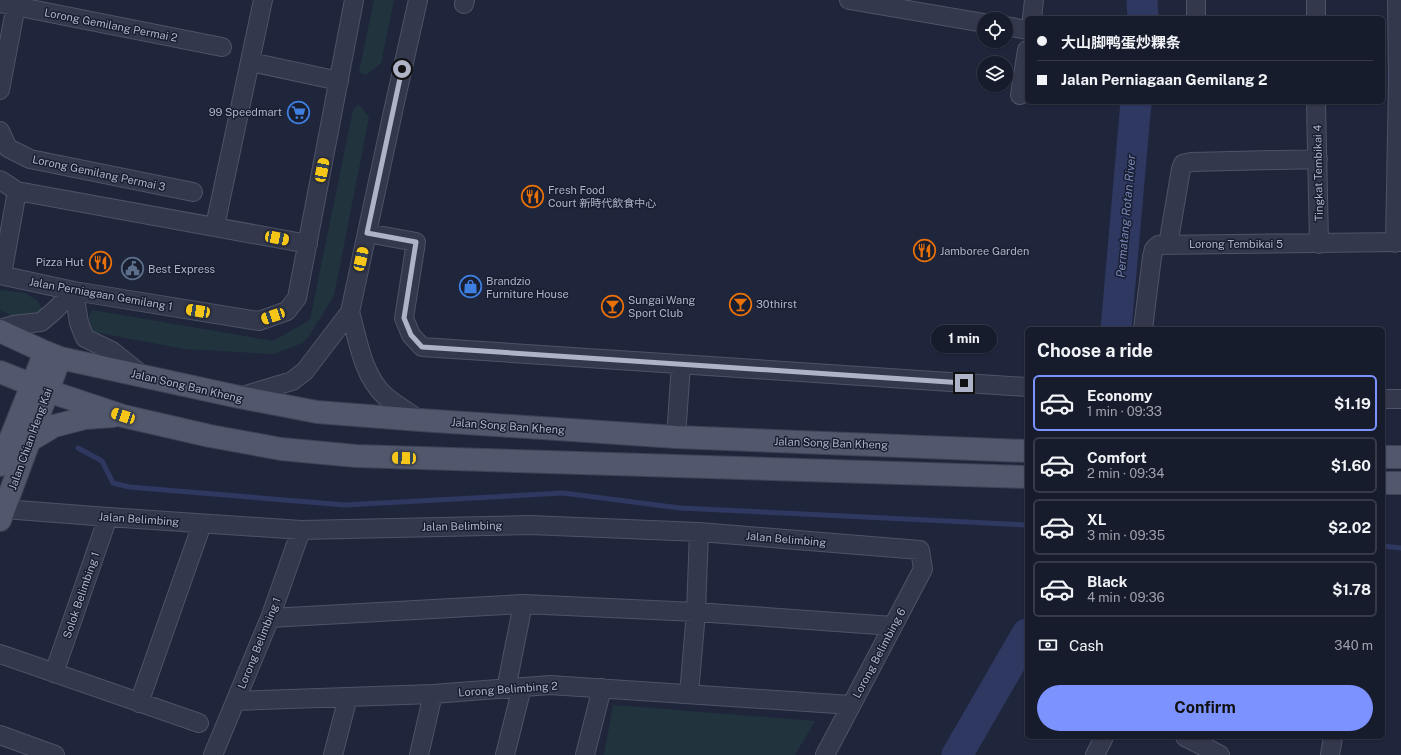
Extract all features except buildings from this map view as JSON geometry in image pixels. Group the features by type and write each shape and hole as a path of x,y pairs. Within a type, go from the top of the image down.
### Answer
{"main road":[{"name":"Jalan Song Ban Kheng","path":"0,330 52,355 239,397 317,412 676,437 1025,451"},
{"name":"Jalan Chian Heng Kai","path":"0,466 40,388 52,355"},
{"path":"0,372 40,388 123,416 210,436 281,449 356,456 1025,477"},
{"name":"Jalan Chian Heng Kai","path":"2,514 29,441 40,388"},
{"path":"29,441 54,426 85,418 123,416"},
{"path":"1385,457 1401,457"},
{"path":"1385,483 1401,483"}],"street":[{"path":"215,226 263,0"},
{"name":"Jalan Perniagaan Gemilang 1","path":"1,275 74,291 259,321 287,312 297,298 354,0"},
{"path":"239,397 292,381 305,371 350,312 418,0"},
{"path":"850,0 977,22"},
{"path":"1032,16 1034,0"},
{"path":"1196,0 1196,16"},
{"path":"1316,0 1316,16"},
{"path":"1397,0 1394,81 1398,242"},
{"path":"0,90 11,3"},
{"name":"Lorong Gemilang Permai 2","path":"11,3 222,47"},
{"path":"1013,27 1025,30"},
{"path":"251,62 339,81"},
{"path":"1020,95 1025,63"},
{"name":"Tingkat Tembikai 4","path":"1316,104 1319,244"},
{"name":"Lorong Gemilang Permai 3","path":"0,131 8,148 30,159 193,192"},
{"path":"1168,245 1183,164 1192,162 1318,159"},
{"path":"0,180 17,191 308,244"},
{"path":"1,275 17,191"},
{"path":"367,233 416,242 404,318 411,335 422,347 1025,387"},
{"name":"Lorong Tembikai 5","path":"1143,327 1154,249 1158,245 1398,242"},
{"path":"0,330 13,325 41,322 74,291"},
{"path":"74,291 79,322 85,338 112,352 142,375"},
{"path":"350,312 366,368 373,382 384,395 420,420"},
{"path":"676,437 681,364"},
{"path":"1385,399 1401,399"},
{"name":"Jalan Belimbing","path":"2,514 108,517 302,530 530,525 699,532 920,550"},
{"name":"Solok Belimbing 1","path":"54,673 108,517"},
{"path":"139,703 202,524"},
{"name":"Lorong Belimbing 1","path":"213,755 270,618 302,530"},
{"path":"689,694 696,612 699,532"},
{"name":"Lorong Belimbing 6","path":"824,755 923,569 920,550"},
{"path":"270,618 523,604 696,612 893,626"},
{"path":"505,755 523,604"},
{"path":"0,654 199,723"},
{"name":"Lorong Belimbing 2","path":"236,700 433,694 550,685 851,705"},
{"path":"584,755 602,688"},
{"path":"419,755 433,694"},
{"path":"333,755 348,697"},
{"path":"0,735 55,755"},
{"path":"1094,755 1103,739"},
{"path":"1189,739 1220,755"},
{"path":"1330,755 1333,739"}],"shaded area":[{"path":"374,0 394,0 381,63 366,75 359,72"},
{"path":"358,104 369,117 334,296 309,336 302,343 274,354 184,349 94,332 88,319 92,310 273,341 310,320 353,110"},
{"path":"0,290 25,293 38,301 42,309 39,314 14,317 0,310"},
{"path":"613,705 815,721 795,755 604,755"}],"waterway":[{"name":"Permatang Rotan River","path":"1142,0 1143,16"},
{"name":"Permatang Rotan River","path":"1116,327 1136,104"},
{"path":"78,448 102,461 113,483 129,487 345,505 563,493 680,508 1025,525"},
{"path":"1385,546 1401,548"},
{"name":"Permatang Rotan River","path":"957,755 1025,637"}],"place":[{"name":"99 Speedmart","path":"298,112"},
{"name":"Fresh Food Court 新時代飲食中心","path":"532,196"},
{"name":"Jamboree Garden","path":"924,251"},
{"name":"Pizza Hut","path":"100,262"},
{"name":"Best Express","path":"132,269"},
{"name":"Brandzio Furniture House","path":"471,287"},
{"name":"30thirst","path":"740,304"},
{"name":"Sungai Wang Sport Club","path":"612,306"}],"route":[{"path":"402,69 367,233 416,242 404,318 411,335 422,347 964,383"}]}
